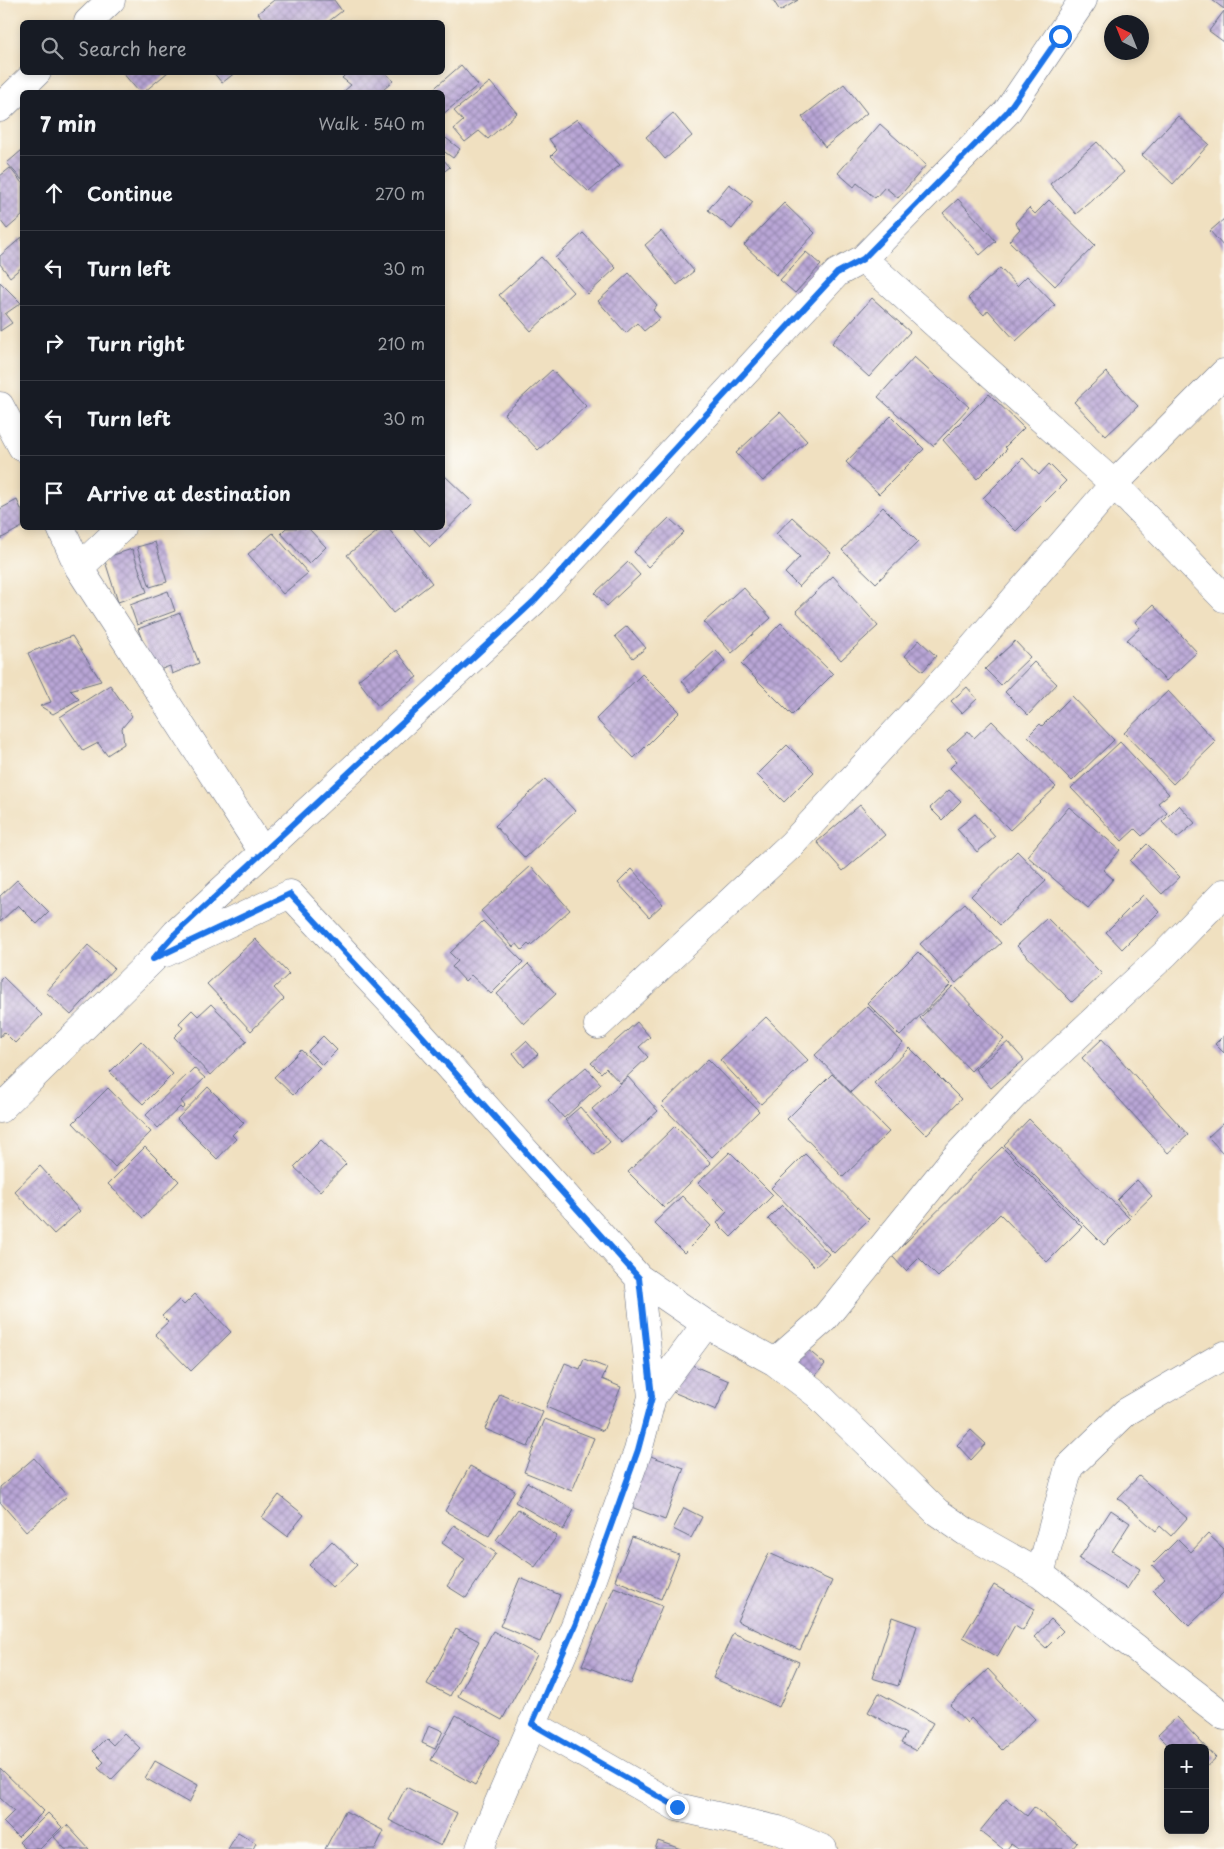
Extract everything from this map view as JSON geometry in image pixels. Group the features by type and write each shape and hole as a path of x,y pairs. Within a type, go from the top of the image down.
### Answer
{"street":[{"path":"90,20 112,0"},
{"path":"0,1109 153,959 176,933 534,601 837,273 863,259 1007,112 1083,0"},
{"path":"0,108 34,75"},
{"path":"863,259 1114,484 1224,598"},
{"path":"598,1025 792,844 956,667 1114,484 1224,373"},
{"path":"0,406 20,443"},
{"path":"62,530 79,568 263,852"},
{"path":"79,568 119,530"},
{"path":"775,1362 824,1319 952,1161 1020,1089 1165,954 1224,893"},
{"path":"153,959 290,894 414,1027 639,1278 706,1324 775,1362 817,1394 937,1512 966,1532 1040,1574 1224,1716"},
{"path":"480,1849 576,1623 638,1450 652,1397 639,1278"},
{"path":"652,1397 706,1324"},
{"path":"1040,1574 1069,1467 1126,1412 1224,1355"},
{"path":"532,1724 677,1807 778,1830 823,1849"}],"building":[{"path":"274,0 334,0 342,11 331,20 263,20 258,13"},
{"path":"773,0 798,0 780,11"},
{"path":"1212,0 1224,0 1224,9"},
{"path":"1224,11 1224,42 1209,31"},
{"path":"461,65 478,85 445,112 445,90 432,90"},
{"path":"125,75 164,75 146,90 137,90"},
{"path":"215,75 232,75 222,83"},
{"path":"345,75 388,75 393,81 383,90 345,90 351,85 342,78"},
{"path":"490,82 517,113 488,139 479,131 465,142 454,129 463,121 454,111"},
{"path":"844,84 867,113 825,147 802,117"},
{"path":"673,113 692,136 665,159 646,137"},
{"path":"1178,116 1209,144 1173,184 1142,155"},
{"path":"577,119 620,165 589,192 551,156 557,150 549,139"},
{"path":"880,124 926,165 898,198 885,187 875,198 857,183 854,187 838,173"},
{"path":"445,137 460,149 453,158 445,152"},
{"path":"1097,142 1124,172 1076,214 1050,184"},
{"path":"20,152 20,178 7,163"},
{"path":"445,161 450,167 445,171"},
{"path":"10,168 20,180 20,218 7,229 0,220 0,176"},
{"path":"729,184 753,202 732,229 708,210"},
{"path":"958,199 996,241 980,255 943,213"},
{"path":"1049,200 1095,245 1055,286 1009,241 1020,229 1015,223 1029,208 1035,214"},
{"path":"784,203 815,233 776,275 744,245"},
{"path":"1224,219 1224,247 1210,231"},
{"path":"661,231 694,271 677,285 645,245"},
{"path":"583,233 616,268 588,294 555,258"},
{"path":"20,239 20,269 10,277 0,264 0,256"},
{"path":"806,252 821,265 795,293 780,280"},
{"path":"541,257 573,292 531,331 499,295"},
{"path":"1000,268 1017,286 1027,276 1055,305 1016,341 988,310 984,315 968,298"},
{"path":"629,273 657,305 653,310 660,318 644,331 637,323 626,333 598,301"},
{"path":"0,282 20,304 5,314 12,323 0,331"},
{"path":"872,298 910,332 869,377 832,343"},
{"path":"914,357 969,407 933,446 878,397"},
{"path":"552,370 586,406 538,450 504,414"},
{"path":"1106,372 1138,406 1106,436 1074,402"},
{"path":"989,394 1024,428 1005,447 1007,449 977,479 943,440"},
{"path":"780,412 807,441 763,481 736,453"},
{"path":"891,416 924,449 879,494 846,462"},
{"path":"1023,458 1039,475 1049,464 1066,481 1016,531 983,498"},
{"path":"445,476 473,503 430,547 415,530 445,530"},
{"path":"17,500 20,507 20,528 0,539 0,509"},
{"path":"883,507 918,542 876,583 842,550"},
{"path":"792,517 831,553 799,587 785,573 800,557 776,534"},
{"path":"669,518 684,532 648,567 634,552"},
{"path":"284,530 310,530 326,547 309,564 281,533"},
{"path":"379,530 390,530 432,583 393,613 347,555"},
{"path":"273,533 308,573 283,594 248,554"},
{"path":"155,542 167,582 150,587 137,547"},
{"path":"132,549 147,592 118,602 104,558"},
{"path":"628,562 640,575 607,606 595,593"},
{"path":"833,576 878,626 841,660 796,611"},
{"path":"743,587 771,618 732,653 704,622"},
{"path":"168,591 175,611 137,625 130,605"},
{"path":"1153,605 1197,652 1166,681 1127,640 1140,628 1135,622"},
{"path":"180,613 199,663 172,674 170,666 154,672 138,629"},
{"path":"781,623 833,674 792,715 741,664"},
{"path":"627,626 646,648 633,658 615,636"},
{"path":"72,636 101,681 70,690 79,699 53,714 40,706 51,702 28,653"},
{"path":"919,640 936,656 923,671 905,656"},
{"path":"1015,641 1030,657 1001,685 985,669"},
{"path":"396,650 417,677 378,706 358,680"},
{"path":"716,650 725,661 691,692 682,681"},
{"path":"1034,662 1057,684 1028,715 1005,692"},
{"path":"642,674 680,712 634,758 596,719"},
{"path":"110,685 132,716 122,728 124,744 107,755 98,743 83,751 60,717"},
{"path":"967,687 977,699 962,713 951,701"},
{"path":"1168,691 1216,742 1173,784 1124,733"},
{"path":"1072,696 1114,740 1072,781 1028,736 1040,724 1042,726"},
{"path":"992,721 1056,787 1010,830 950,768 957,761 947,750 968,731 974,738"},
{"path":"1120,742 1169,794 1158,803 1167,813 1142,836 1135,829 1122,841 1071,788"},
{"path":"787,745 814,772 784,802 757,775"},
{"path":"545,779 575,811 525,858 495,826"},
{"path":"949,790 961,801 942,820 930,808"},
{"path":"860,805 885,835 843,871 817,842"},
{"path":"1179,805 1195,823 1177,838 1162,822"},
{"path":"1069,807 1120,850 1103,870 1113,879 1088,908 1027,856"},
{"path":"975,814 995,837 977,852 957,829"},
{"path":"1147,844 1180,877 1162,894 1130,861"},
{"path":"1017,851 1046,881 1000,925 971,896"},
{"path":"531,866 570,910 530,946 528,944 522,950 517,944 513,947 481,911"},
{"path":"632,869 663,904 649,917 618,883"},
{"path":"17,880 49,912 37,924 18,905 0,922 0,896"},
{"path":"1143,895 1159,912 1122,949 1106,932"},
{"path":"965,903 1001,943 956,983 920,944"},
{"path":"1047,918 1102,974 1072,1002 1017,946"},
{"path":"483,921 523,962 491,994 471,975 465,981 452,967 458,961 450,953"},
{"path":"255,939 289,974 274,988 284,999 251,1031 207,984"},
{"path":"88,945 114,968 71,1015 46,992"},
{"path":"918,952 951,984 900,1036 867,1003"},
{"path":"528,964 556,994 524,1024 497,994"},
{"path":"3,977 42,1015 15,1043 4,1032 0,1037 0,980"},
{"path":"953,986 1004,1039 971,1071 920,1018"},
{"path":"211,1004 247,1041 210,1075 174,1037 183,1028 179,1023 192,1010 198,1016"},
{"path":"867,1006 903,1043 851,1092 815,1055"},
{"path":"766,1017 808,1060 761,1104 720,1060"},
{"path":"637,1022 650,1037 639,1047 648,1057 620,1083 606,1068 601,1073 591,1063"},
{"path":"1224,1035 1224,1053 1215,1044"},
{"path":"323,1036 337,1050 322,1065 308,1051"},
{"path":"1102,1039 1188,1135 1168,1153 1082,1058"},
{"path":"141,1041 173,1074 143,1104 110,1072"},
{"path":"526,1041 538,1054 524,1067 513,1053"},
{"path":"1008,1042 1024,1060 991,1088 975,1069"},
{"path":"910,1048 961,1099 926,1135 874,1083"},
{"path":"301,1050 320,1068 293,1095 274,1077"},
{"path":"708,1059 759,1111 712,1157 661,1105"},
{"path":"586,1067 601,1084 564,1118 548,1100"},
{"path":"194,1068 205,1078 181,1101 185,1106 182,1109 180,1107 158,1128 146,1115"},
{"path":"832,1074 889,1132 843,1177 787,1119"},
{"path":"628,1077 658,1111 622,1143 592,1109"},
{"path":"208,1087 244,1123 232,1135 236,1139 217,1159 177,1119"},
{"path":"108,1088 151,1132 115,1167 73,1123"},
{"path":"580,1107 610,1142 595,1155 565,1120"},
{"path":"1029,1119 1130,1219 1104,1245 1004,1145"},
{"path":"1224,1122 1224,1154 1208,1137"},
{"path":"675,1126 711,1163 664,1208 628,1172"},
{"path":"321,1140 346,1164 320,1191 294,1167"},
{"path":"145,1147 179,1181 143,1218 108,1184"},
{"path":"1002,1147 1082,1227 1047,1262 1000,1214 938,1277 919,1258 906,1271 892,1256"},
{"path":"730,1152 773,1195 731,1237 717,1223 727,1212 698,1183"},
{"path":"805,1154 869,1219 834,1253 771,1188"},
{"path":"40,1166 80,1211 54,1234 14,1191"},
{"path":"1137,1180 1152,1196 1131,1216 1117,1200"},
{"path":"682,1196 711,1226 684,1253 654,1223"},
{"path":"782,1205 829,1254 815,1267 768,1219"},
{"path":"195,1294 231,1332 191,1371 155,1334 168,1322 162,1316 179,1300 184,1305"},
{"path":"807,1349 825,1364 812,1380 794,1365"},
{"path":"584,1359 607,1368 602,1379 621,1387 603,1431 546,1407 565,1363 580,1369"},
{"path":"685,1362 729,1381 716,1410 673,1392"},
{"path":"500,1394 543,1412 528,1447 485,1429"},
{"path":"545,1419 594,1438 572,1491 524,1472"},
{"path":"971,1430 986,1444 971,1460 957,1445"},
{"path":"645,1454 684,1468 665,1520 626,1505"},
{"path":"34,1458 67,1496 26,1532 0,1502 0,1487"},
{"path":"470,1466 515,1490 489,1536 445,1511"},
{"path":"1139,1476 1187,1518 1171,1536 1160,1526 1156,1531 1118,1498"},
{"path":"527,1482 574,1510 563,1530 515,1502"},
{"path":"279,1495 304,1515 287,1536 262,1517"},
{"path":"684,1508 702,1517 691,1538 673,1529"},
{"path":"518,1509 557,1536 535,1567 496,1540"},
{"path":"1111,1510 1130,1523 1112,1551 1140,1569 1127,1589 1079,1559"},
{"path":"454,1525 496,1553 466,1598 447,1586 465,1559 442,1543"},
{"path":"1208,1534 1224,1549 1224,1592 1189,1626 1153,1590 1165,1579 1152,1565 1178,1539 1191,1552"},
{"path":"632,1537 679,1555 661,1599 615,1580"},
{"path":"332,1541 357,1565 333,1588 309,1565"},
{"path":"769,1553 832,1581 800,1650 737,1621"},
{"path":"520,1578 560,1595 540,1642 500,1626"},
{"path":"994,1585 1035,1609 1023,1630 1015,1625 997,1657 963,1637"},
{"path":"614,1587 662,1606 631,1684 582,1665"},
{"path":"892,1617 917,1626 898,1686 872,1678"},
{"path":"1051,1619 1063,1631 1046,1648 1034,1637"},
{"path":"456,1629 479,1641 450,1696 427,1684"},
{"path":"493,1631 537,1655 502,1720 458,1696"},
{"path":"733,1633 799,1662 779,1707 713,1678"},
{"path":"988,1669 1035,1719 1002,1750 971,1718 967,1723 950,1705"},
{"path":"879,1693 933,1723 916,1751 901,1743 906,1734 868,1712"},
{"path":"456,1715 500,1740 475,1785 431,1760"},
{"path":"1177,1717 1203,1744 1167,1744 1158,1735"},
{"path":"429,1725 443,1731 435,1749 422,1743"},
{"path":"124,1733 141,1749 111,1780 98,1768 104,1762 93,1751 106,1738 113,1745"},
{"path":"1209,1751 1216,1758 1209,1764"},
{"path":"155,1761 198,1785 189,1803 145,1778"},
{"path":"0,1768 44,1811 18,1837 3,1822 14,1811 0,1798"},
{"path":"406,1787 457,1813 441,1846 389,1820"},
{"path":"1006,1799 1027,1816 1034,1807 1077,1843 1072,1849 1018,1849 1011,1844 1007,1849 1003,1849 980,1831"},
{"path":"345,1811 384,1831 375,1849 325,1849"},
{"path":"48,1813 62,1827 40,1849 26,1849 19,1842"},
{"path":"67,1825 89,1849 65,1849 54,1837"},
{"path":"238,1832 256,1843 253,1849 228,1849"},
{"path":"658,1841 681,1849 655,1849"}],"route":[{"path":"677,1807 532,1724 576,1623 638,1450 652,1397 639,1278 414,1027 290,894 153,959 176,933 534,601 837,273 863,259 1007,112 1060,36"}]}
